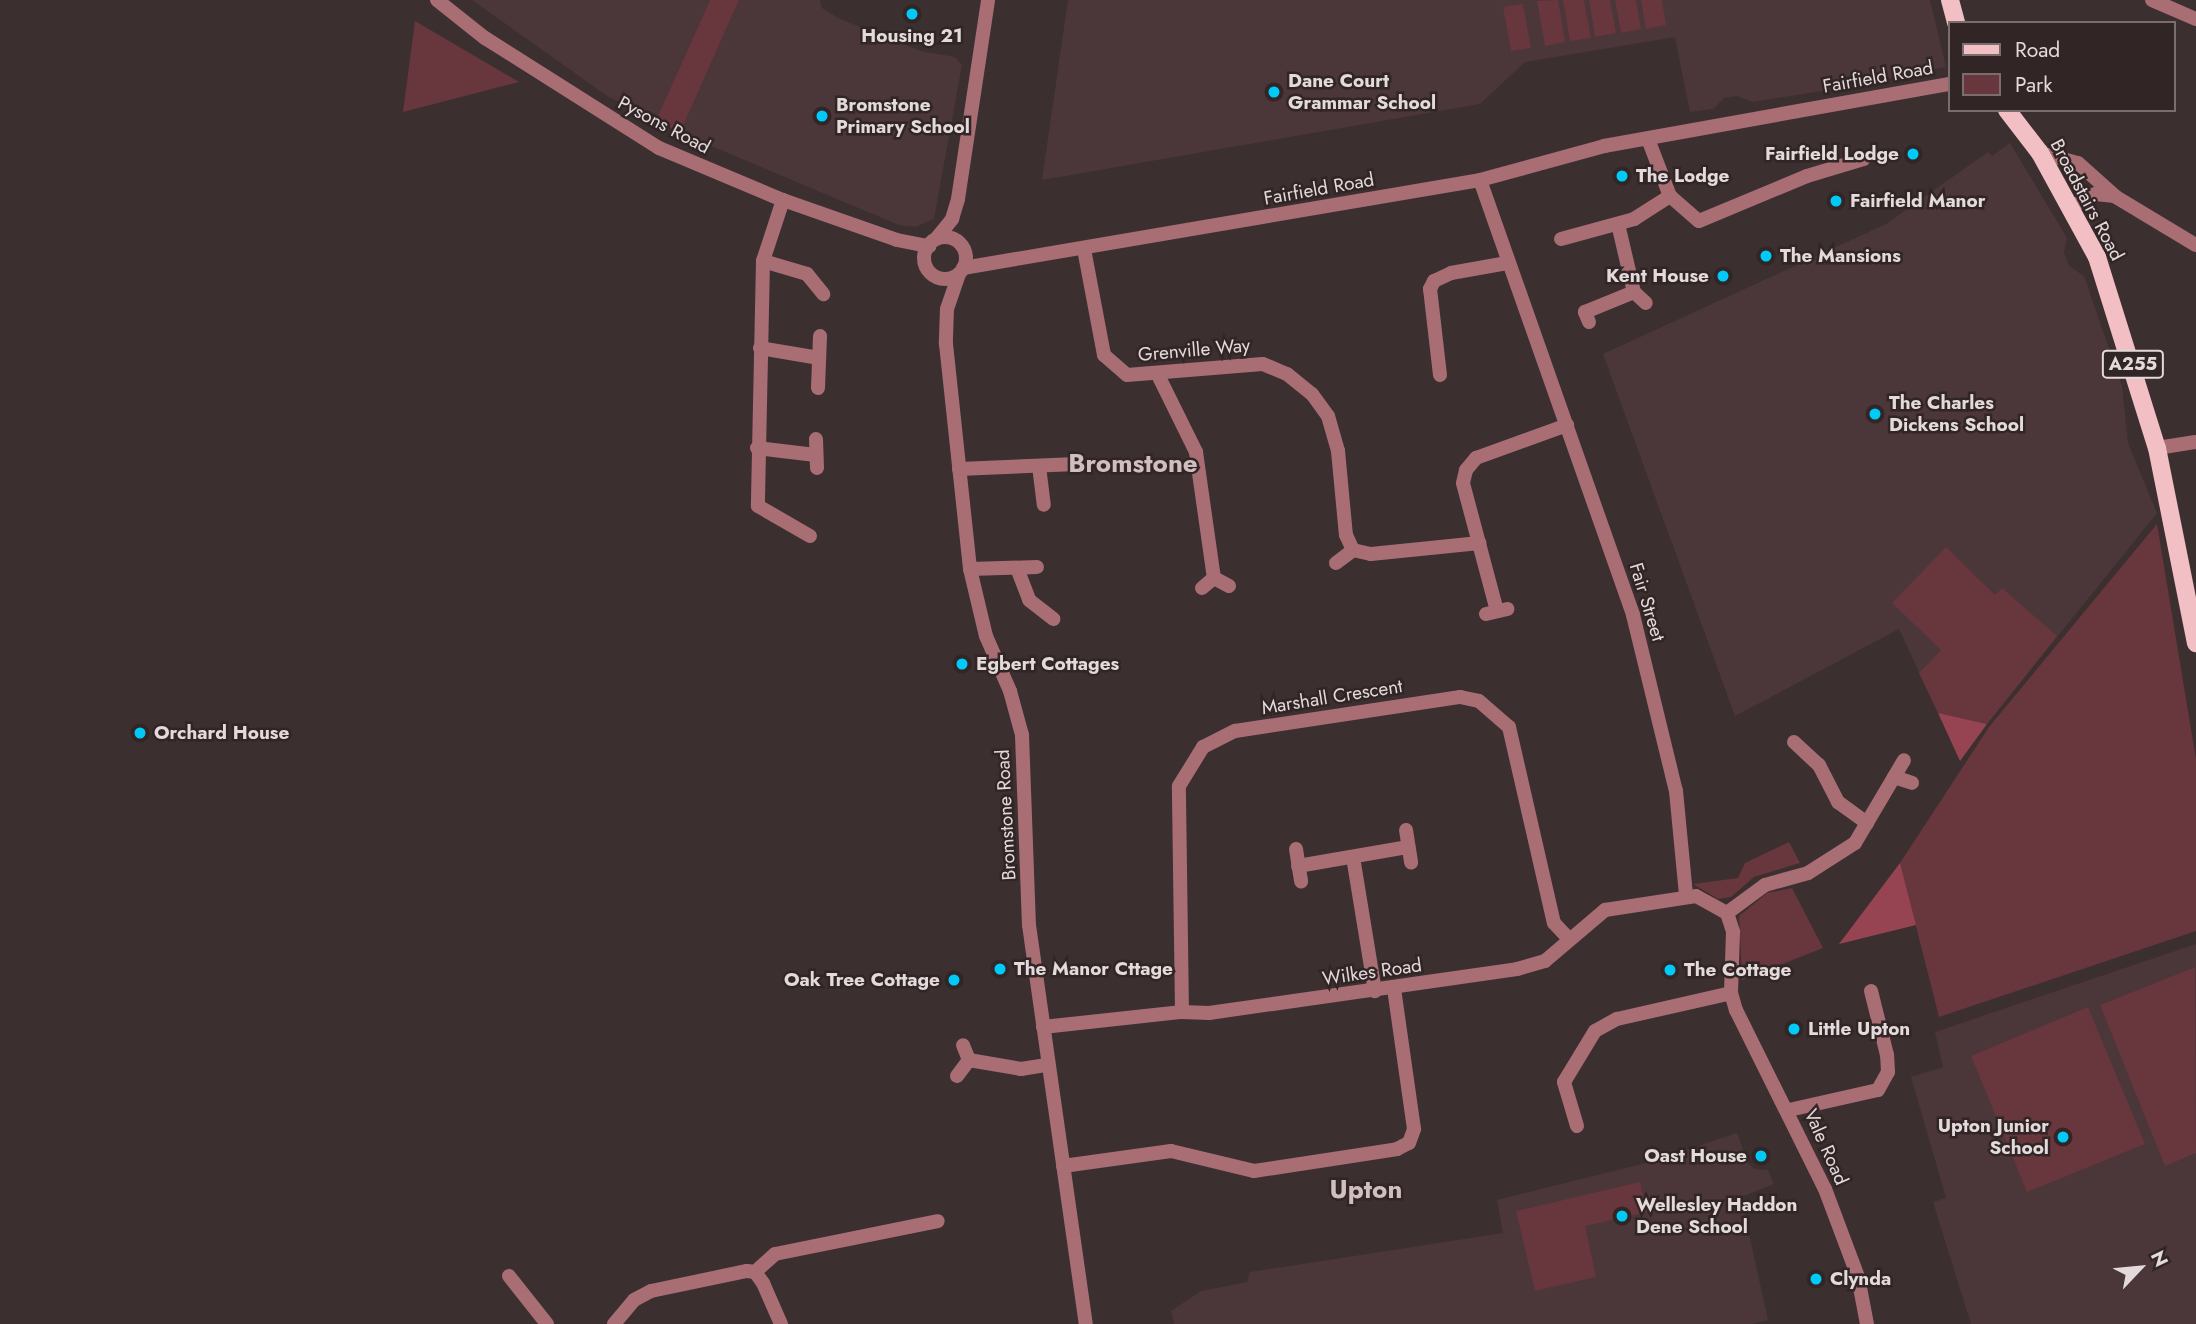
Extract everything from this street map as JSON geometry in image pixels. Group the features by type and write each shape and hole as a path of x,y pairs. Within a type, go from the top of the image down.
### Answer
{"main road":[{"path":"1950,0 1955,21"},
{"name":"Broadstairs Road","path":"2009,112 2040,153 2071,207 2101,271 2157,448 2196,643"}],"street":[{"name":"Pysons Road","path":"437,0 496,45 659,148 783,200 897,240 932,242"},
{"path":"958,199 961,271 937,277 925,263 932,242 952,219 958,199 988,0"},
{"path":"2152,0 2196,19"},
{"name":"Fairfield Road","path":"961,271 994,261 1084,250 1480,180 1648,139 1948,84"},
{"path":"1648,139 1670,196 1699,221 1712,219 1758,195 1864,159"},
{"path":"2040,153 2062,156 2089,171 2116,197 2196,245"},
{"path":"2089,171 2095,194"},
{"name":"Fair Street","path":"1480,180 1507,263 1633,614 1676,791 1686,895"},
{"path":"2071,207 2095,194 2116,197"},
{"path":"1561,239 1618,224 1670,196"},
{"path":"783,200 763,261 757,448 758,506 810,536"},
{"path":"1618,224 1634,292 1646,303"},
{"path":"932,242 948,237 961,246"},
{"name":"Pysons Road","path":"897,240 925,263"},
{"name":"Fairfield Road","path":"961,246 994,261"},
{"name":"Grenville Way","path":"1084,250 1104,355 1127,375 1158,375 1263,364 1287,374 1312,394 1331,428 1348,543 1353,550"},
{"path":"763,261 807,274 823,294"},
{"path":"1440,375 1428,339 1434,281 1451,273 1507,263"},
{"name":"Bromstone Road","path":"947,309 961,271"},
{"name":"Bromstone Road","path":"937,277 947,309 959,469 970,569 986,636 1010,691 1022,735 1029,925 1086,1324"},
{"path":"1590,322 1585,312 1634,292"},
{"path":"818,388 820,336"},
{"path":"760,348 819,358"},
{"path":"1158,375 1196,452 1214,578"},
{"path":"1496,611 1463,483 1466,470 1476,458 1567,425"},
{"path":"757,448 816,462 816,439"},
{"path":"2157,448 2196,442"},
{"path":"959,469 1077,464"},
{"path":"1039,466 1044,505"},
{"path":"1336,563 1353,550 1371,554 1479,544"},
{"path":"970,569 1037,567"},
{"path":"1017,568 1029,600 1053,619"},
{"path":"1214,578 1229,586"},
{"path":"1202,588 1214,578"},
{"name":"Marshall Crescent","path":"1182,1012 1179,786 1203,747 1235,732 1460,697 1479,701 1509,727 1554,923 1569,939"},
{"path":"1794,742 1819,765 1838,802 1867,823"},
{"path":"1727,913 1765,885 1808,873 1834,859 1855,843 1904,760"},
{"path":"1894,776 1912,783"},
{"path":"1406,830 1411,863"},
{"path":"1298,866 1408,847"},
{"path":"1296,849 1301,882"},
{"path":"1353,857 1375,991"},
{"path":"1577,1126 1558,1081 1605,1024 1731,993 1733,932 1727,913 1714,903 1686,895"},
{"name":"Wilkes Road","path":"1043,1027 1182,1012 1209,1013 1394,989 1517,969 1545,961 1605,910 1686,895"},
{"path":"1063,1166 1171,1151 1254,1171 1397,1149 1409,1143 1414,1129 1394,989"},
{"name":"Vale Road","path":"1731,993 1789,1110 1858,1277 1867,1324"},
{"path":"1789,1110 1878,1090 1888,1072 1877,999"},
{"path":"963,1045 969,1060"},
{"path":"969,1060 1021,1069 1047,1065"},
{"path":"957,1076 969,1060"},
{"path":"614,1324 634,1300 651,1291 755,1272 775,1254 924,1231 938,1221"},
{"path":"755,1272 781,1324"},
{"path":"509,1276 547,1324"}],"shaded area":[{"path":"472,0 710,0 656,120 607,96"},
{"name":"Bromstone Primary School","path":"739,0 820,0 822,8 838,18 921,51 955,57 962,65 934,219 916,227 899,225 680,133"},
{"name":"Dane Court Grammar School","path":"1068,0 1930,0 1946,67 1877,80 1865,74 1844,77 1834,89 1752,102 1737,96 1724,98 1713,109 1690,112 1675,37 1525,62 1480,104 1042,180"},
{"name":"The Charles Dickens School","path":"2010,143 2067,238 2064,253 2069,266 2084,276 2122,386 2128,443 2157,513 1987,724 1938,713 1899,629 1735,716 1603,354 1886,224 1988,152 1992,156"},
{"path":"1938,713 1987,724 1960,761"},
{"path":"1900,863 1916,925 1839,944"},
{"name":"Upton Junior School","path":"2196,944 2196,1324 1971,1324 1933,1202 1946,1198 1911,1077 1943,1067 1935,1032"},
{"name":"Wellesley Haddon Dene School","path":"1737,1133 1748,1163 1755,1169 1768,1170 1774,1184 1741,1197 1768,1320 1751,1324 1174,1324 1171,1311 1201,1291 1247,1282 1250,1272 1503,1233 1497,1200 1646,1163"}],"green space":[{"path":"710,0 739,0 680,133 656,120"},
{"path":"1558,0 1565,42 1545,46 1537,1"},
{"path":"1563,0 1584,0 1591,38 1570,41"},
{"path":"1589,0 1610,0 1616,33 1595,37"},
{"path":"1615,0 1636,0 1641,29 1621,33"},
{"path":"1641,0 1662,0 1666,25 1646,29"},
{"path":"1523,4 1531,48 1511,51 1503,7"},
{"path":"415,21 519,82 403,112"},
{"path":"2157,524 2196,759 2196,931 1939,1017 1900,863 1989,727"},
{"path":"1946,547 1995,595 2002,588 2057,636 1987,724 1938,713 1919,673 1941,650 1892,603"},
{"path":"1789,842 1800,863 1754,877 1731,897 1718,899 1693,884 1738,878 1745,863"},
{"path":"1792,888 1823,948 1742,980 1739,916 1767,893"},
{"path":"2195,967 2196,1153 2165,1166 2100,1005"},
{"path":"2088,1007 2145,1144 2027,1192 1971,1056"},
{"path":"1640,1182 1647,1212 1585,1226 1596,1277 1535,1291 1516,1211"}],"place":[{"name":"Housing 21","path":"912,14"},
{"name":"Dane Court Grammar School","path":"1274,92"},
{"name":"Bromstone Primary School","path":"822,116"},
{"name":"Fairfield Lodge","path":"1913,154"},
{"name":"The Lodge","path":"1622,176"},
{"name":"Fairfield Manor","path":"1836,201"},
{"name":"The Mansions","path":"1766,256"},
{"name":"Kent House","path":"1723,276"},
{"name":"The Charles Dickens School","path":"1875,414"},
{"name":"Egbert Cottages","path":"962,664"},
{"name":"Orchard House","path":"140,733"},
{"name":"The Manor Cttage","path":"1000,969"},
{"name":"The Cottage","path":"1670,970"},
{"name":"Oak Tree Cottage","path":"954,980"},
{"name":"Little Upton","path":"1794,1029"},
{"name":"Upton Junior School","path":"2063,1137"},
{"name":"Oast House","path":"1761,1156"},
{"name":"Wellesley Haddon Dene School","path":"1622,1216"},
{"name":"Clynda","path":"1816,1279"}],"district":[{"name":"Bromstone","path":"1133,464"},
{"name":"Upton","path":"1366,1190"}]}
